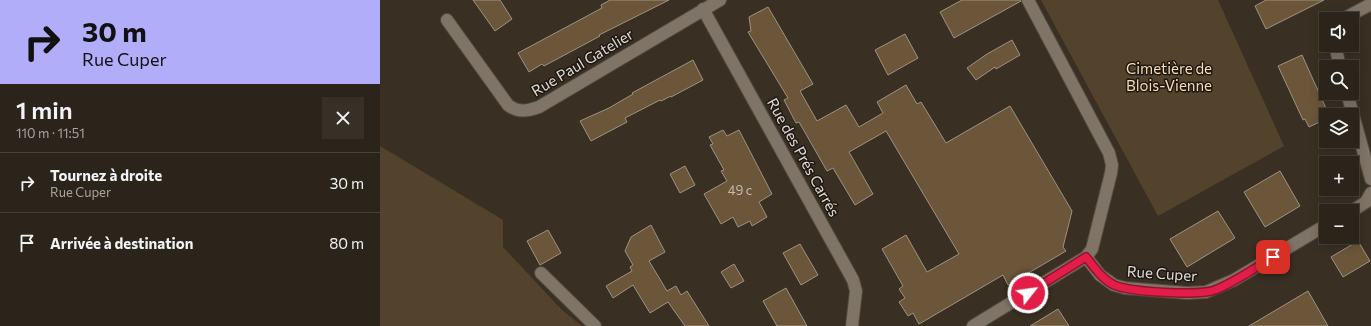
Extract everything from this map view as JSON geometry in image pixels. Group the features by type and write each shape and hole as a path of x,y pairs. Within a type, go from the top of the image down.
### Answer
{"street":[{"name":"Rue Paul Gatelier","path":"447,20 504,100 512,108 522,111 539,107 720,0"},
{"path":"973,326 1086,257 1094,241 1111,173 1112,159 1028,0"},
{"path":"1356,12 1371,4"},
{"name":"Rue des Prés Carrés","path":"703,9 853,280 856,295 852,326"},
{"path":"1349,100 1371,179"},
{"path":"1359,206 1366,202 1371,193"},
{"name":"Rue Cuper","path":"1086,257 1100,275 1108,282 1119,287 1187,293 1206,292 1234,280 1319,229"},
{"path":"541,273 594,326"}],"green space":[{"name":"Cimetière de Blois-Vienne","path":"1041,0 1218,0 1284,146 1158,216"},
{"path":"380,146 503,220 503,247 561,309 582,326 380,326"}],"building":[{"path":"473,0 500,0 512,19 495,31"},
{"path":"610,0 669,0 599,35 600,36 544,66 542,64 529,72 518,53 602,8 601,5"},
{"path":"962,0 1021,1 954,38 940,12"},
{"path":"1266,0 1324,0 1266,29 1255,6"},
{"path":"768,7 813,84 800,91 817,121 846,105 859,127 883,113 877,102 906,85 917,104 921,102 946,143 1010,106 1072,211 1063,247 1066,251 1008,285 1003,275 919,324 913,313 908,316 899,302 905,298 899,289 903,286 882,249 906,235 927,272 959,254 886,131 849,152 873,194 855,205 833,168 827,171 799,122 796,123 784,100 788,98 748,32 751,31 749,17"},
{"path":"905,34 918,58 888,75 875,50"},
{"path":"1012,40 1020,55 996,69 995,67 976,80 967,68 987,54"},
{"path":"1302,55 1319,93 1319,100 1322,100 1326,108 1319,108 1319,122 1309,127 1305,119 1303,120 1278,66"},
{"path":"693,60 703,80 671,97 661,101 660,100 625,118 627,122 591,141 580,121 609,108 633,94 632,93"},
{"path":"723,130 727,136 739,130 772,194 759,202 767,217 752,226 750,221 738,227 733,217 721,224 704,194 727,181 721,171 724,170 710,145 713,144 709,137"},
{"path":"685,166 695,185 680,193 670,174"},
{"path":"1280,171 1300,206 1265,227 1244,192"},
{"path":"1218,211 1235,238 1187,267 1170,239"},
{"path":"651,225 665,252 649,261 667,291 676,286 681,295 687,291 709,326 685,326 668,302 650,313 633,285 613,298 606,286 632,271 630,267 633,265 625,251 631,237"},
{"path":"548,230 561,253 540,265 527,241"},
{"path":"1359,243 1370,261 1343,277 1331,257 1353,244 1359,244"},
{"path":"800,244 818,275 801,285 783,253"},
{"path":"734,264 744,281 731,288 721,272"},
{"path":"786,288 807,326 777,326 763,301"},
{"path":"1308,291 1328,326 1249,326"},
{"path":"1058,309 1069,326 1030,326"}],"route":[{"path":"1028,293 1078,264 1086,257 1100,275 1114,285 1125,288 1187,293 1214,290 1273,257"}]}
